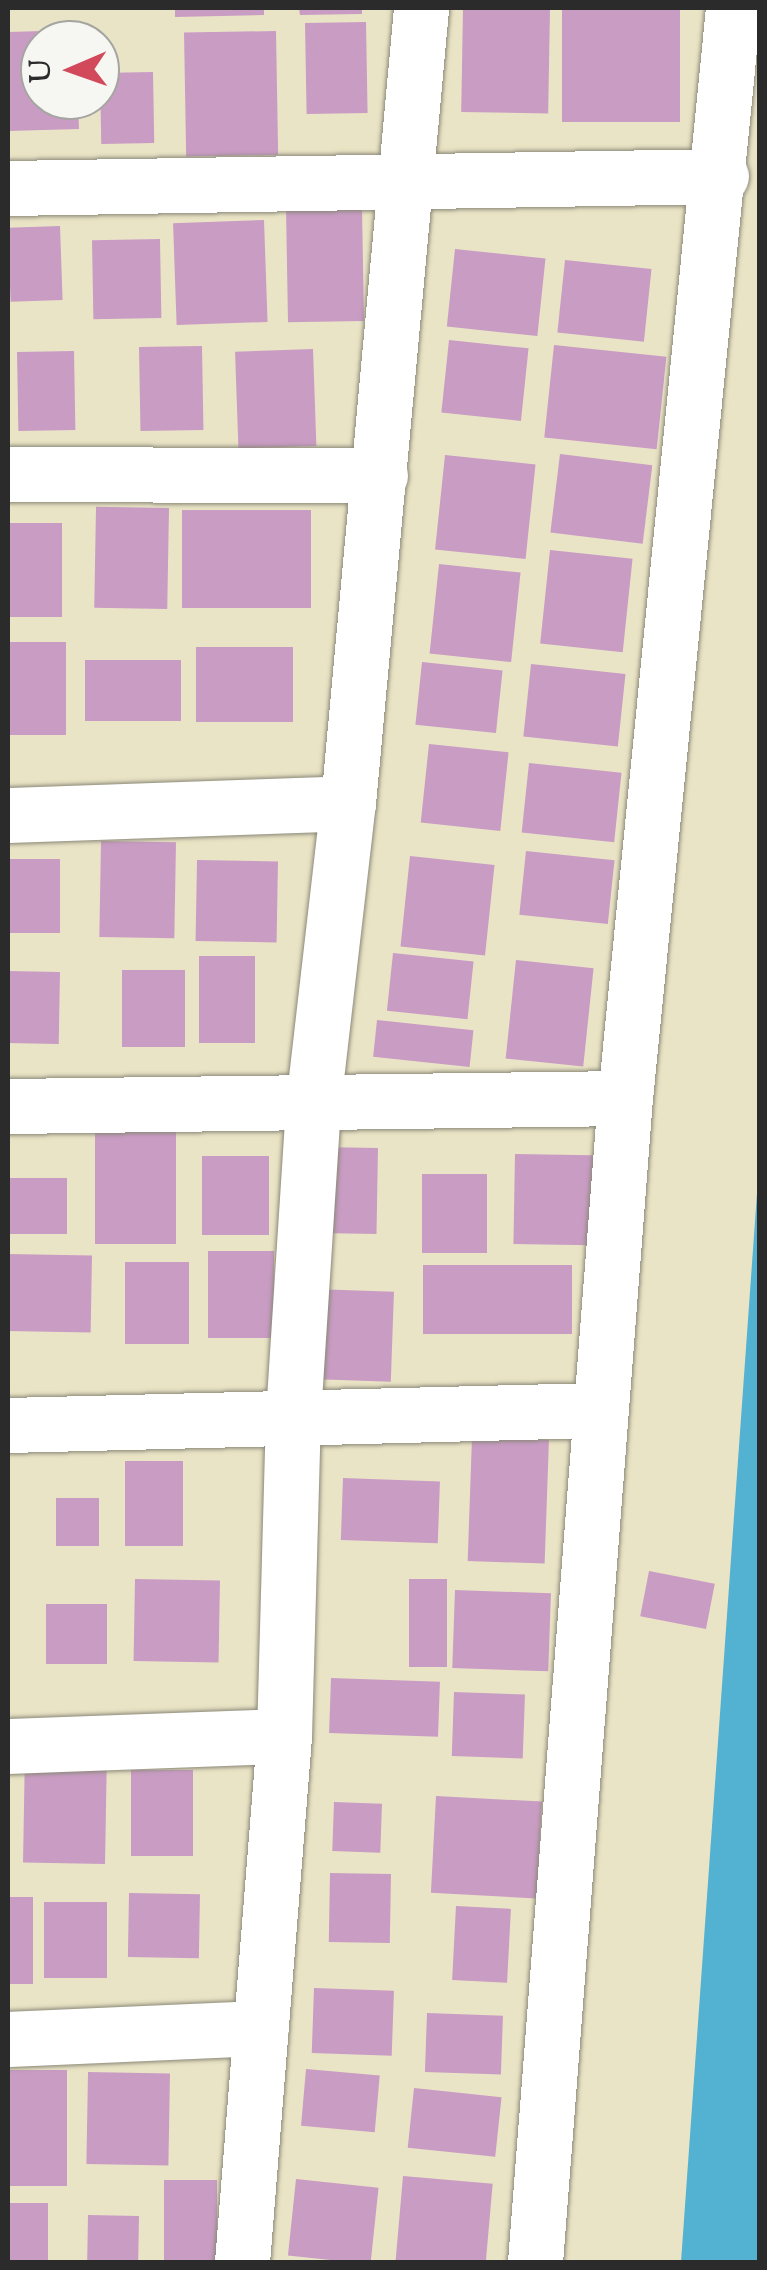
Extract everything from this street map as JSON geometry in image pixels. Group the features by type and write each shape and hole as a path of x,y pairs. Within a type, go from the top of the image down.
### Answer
{"street":[{"path":"242,2262 284,1736 293,1415 313,1104 348,804 421,8"},
{"path":"535,2262 625,1098 720,176 733,8"},
{"path":"8,188 720,176"},
{"path":"8,474 380,475"},
{"path":"8,816 348,804"},
{"path":"8,1106 625,1098"},
{"path":"8,1425 598,1410"},
{"path":"8,1746 284,1736"},
{"path":"8,2039 261,2028"}],"water":[{"path":"759,1165 759,2262 681,2262"}],"building":[{"path":"175,8 264,8 264,15 175,17"},
{"path":"299,8 362,8 362,14 300,15"},
{"path":"463,8 550,10 548,114 461,112"},
{"path":"562,8 680,8 680,122 562,122"},
{"path":"366,22 368,113 307,114 305,23"},
{"path":"276,31 278,155 186,157 184,33"},
{"path":"8,32 20,32 20,120 79,120 79,129 8,131"},
{"path":"153,72 154,143 101,144 101,120 120,120 120,73"},
{"path":"362,207 364,321 288,322 286,208"},
{"path":"264,220 268,322 177,325 173,223"},
{"path":"60,226 63,300 11,302 8,228"},
{"path":"160,239 161,318 93,319 92,240"},
{"path":"455,249 546,259 537,336 447,327"},
{"path":"565,260 652,269 644,342 557,333"},
{"path":"449,340 529,348 521,421 441,413"},
{"path":"554,345 666,357 657,449 544,437"},
{"path":"202,346 203,430 140,431 139,347"},
{"path":"313,349 316,446 238,449 235,352"},
{"path":"74,351 75,430 18,431 17,352"},
{"path":"560,454 652,465 643,544 550,532"},
{"path":"445,455 536,465 526,559 435,549"},
{"path":"96,507 169,508 167,609 94,608"},
{"path":"182,510 311,510 311,608 182,608"},
{"path":"8,523 62,523 62,617 8,617"},
{"path":"550,550 633,559 623,652 540,643"},
{"path":"439,564 521,573 511,662 430,654"},
{"path":"8,642 66,642 66,735 8,735"},
{"path":"196,647 293,647 293,722 196,722"},
{"path":"85,660 181,660 181,721 85,721"},
{"path":"422,662 503,670 496,733 415,725"},
{"path":"531,664 625,674 618,747 523,737"},
{"path":"429,744 509,752 500,831 421,823"},
{"path":"529,763 621,773 614,842 522,833"},
{"path":"101,841 176,842 174,938 99,937"},
{"path":"526,851 615,860 608,924 519,915"},
{"path":"410,856 495,865 485,955 400,947"},
{"path":"8,859 60,859 60,933 8,933"},
{"path":"197,860 278,861 277,942 196,941"},
{"path":"393,953 474,961 467,1019 387,1011"},
{"path":"199,956 255,956 255,1043 199,1043"},
{"path":"516,960 594,968 583,1067 506,1058"},
{"path":"122,970 185,970 185,1047 122,1047"},
{"path":"8,971 60,972 59,1044 8,1043"},
{"path":"377,1020 473,1030 470,1067 373,1057"},
{"path":"95,1132 176,1132 176,1244 95,1244"},
{"path":"320,1147 378,1148 376,1234 318,1233"},
{"path":"515,1154 593,1155 591,1245 513,1244"},
{"path":"202,1156 269,1156 269,1235 202,1235"},
{"path":"422,1174 487,1174 487,1253 422,1253"},
{"path":"8,1178 67,1178 67,1234 8,1234"},
{"path":"208,1251 274,1251 274,1338 208,1338"},
{"path":"8,1254 92,1255 91,1332 8,1331"},
{"path":"125,1262 189,1262 189,1344 125,1344"},
{"path":"423,1265 572,1265 572,1334 423,1334"},
{"path":"313,1289 394,1292 391,1382 310,1379"},
{"path":"472,1437 549,1440 545,1564 468,1561"},
{"path":"125,1461 183,1461 183,1546 125,1546"},
{"path":"343,1478 440,1481 438,1543 341,1540"},
{"path":"56,1498 99,1498 99,1546 56,1546"},
{"path":"649,1571 715,1584 706,1629 640,1616"},
{"path":"135,1579 220,1580 219,1662 134,1661"},
{"path":"409,1579 447,1579 447,1667 409,1667"},
{"path":"455,1590 551,1593 548,1671 452,1668"},
{"path":"46,1604 107,1604 107,1664 46,1664"},
{"path":"331,1678 440,1682 438,1737 329,1733"},
{"path":"454,1692 525,1694 523,1758 452,1756"},
{"path":"25,1749 107,1750 105,1864 23,1863"},
{"path":"131,1770 193,1770 193,1856 131,1856"},
{"path":"436,1796 542,1802 537,1898 431,1893"},
{"path":"334,1802 382,1804 380,1853 332,1851"},
{"path":"330,1873 391,1874 390,1943 329,1942"},
{"path":"129,1893 200,1894 199,1958 128,1957"},
{"path":"8,1897 33,1897 33,1984 8,1984"},
{"path":"44,1902 107,1902 107,1978 44,1978"},
{"path":"456,1906 511,1909 507,1983 452,1980"},
{"path":"314,1988 394,1991 392,2056 312,2053"},
{"path":"427,2013 503,2016 501,2075 425,2072"},
{"path":"306,2069 380,2075 375,2132 301,2126"},
{"path":"8,2070 67,2070 67,2186 8,2186"},
{"path":"88,2072 170,2073 168,2165 86,2164"},
{"path":"414,2088 502,2097 495,2157 408,2148"},
{"path":"403,2176 493,2184 486,2262 396,2262"},
{"path":"296,2179 379,2188 371,2262 288,2256"},
{"path":"164,2180 217,2180 217,2262 164,2262"},
{"path":"8,2203 48,2203 48,2262 8,2262"},
{"path":"88,2215 139,2216 138,2262 87,2262"}]}
